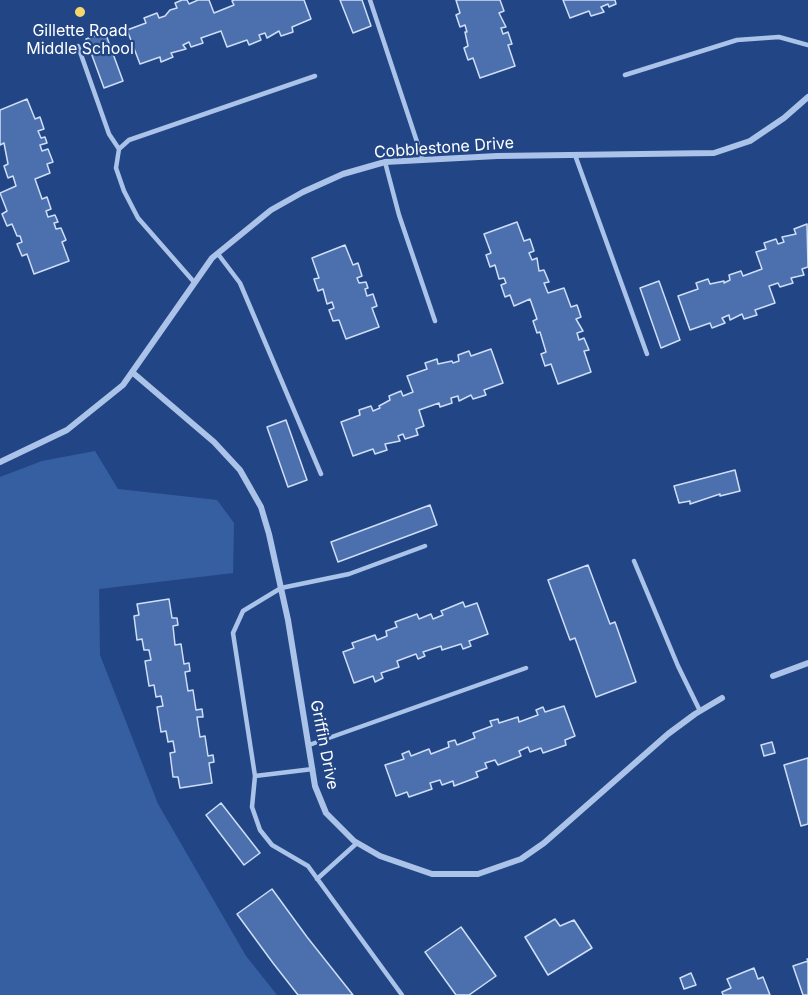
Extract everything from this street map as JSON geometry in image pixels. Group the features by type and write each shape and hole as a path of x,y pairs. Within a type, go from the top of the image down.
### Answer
{"street":[{"name":"Cobblestone Drive","path":"0,462 67,430 123,385 194,282 218,254 271,210 303,192 344,174 385,162 497,156 714,153 750,141 784,118 808,97"},
{"name":"Griffin Drive","path":"132,372 214,442 240,470 261,507 281,588 315,786 326,813 357,843 380,856 432,874 478,874 521,860 544,843 668,734 722,698"},
{"path":"773,676 808,663"}],"lane":[{"path":"370,0 423,160"},
{"path":"625,75 737,40 779,36 808,45"},
{"path":"78,46 109,134 119,150"},
{"path":"194,282 138,218 124,191 116,168 119,150 129,140 315,76"},
{"path":"575,155 647,354"},
{"path":"385,162 399,215 435,321"},
{"path":"218,254 240,283 321,474"},
{"path":"402,995 308,866 272,845 260,830 252,807 255,776 233,633 243,611 281,588 349,574 425,546"},
{"path":"634,561 678,666 700,711"},
{"path":"309,745 526,668"},
{"path":"255,776 313,770"},
{"path":"317,879 357,843"}],"shaded area":[{"path":"95,451 118,489 217,500 234,523 233,573 99,589 100,655 158,804 246,956 277,995 0,995 0,477 42,461"}],"building":[{"path":"187,0 189,4 198,0 209,0 214,13 234,5 232,1 234,0 304,0 311,19 292,27 293,32 281,36 279,31 267,38 265,33 259,35 261,40 249,45 247,40 227,47 221,31 201,38 203,43 191,47 189,42 183,45 186,49 171,53 173,57 161,62 160,57 140,64 127,30 146,23 144,18 157,13 159,18 165,16 170,10 177,8 175,3"},
{"path":"340,0 362,0 371,26 353,33"},
{"path":"456,0 500,0 504,11 499,13 506,27 501,28 503,34 508,32 512,44 508,45 515,66 480,78 473,58 468,60 464,48 468,46 465,32 467,32 465,25 460,27 456,15 460,13"},
{"path":"563,0 615,0 616,4 601,7 604,12 591,16 589,11 570,18"},
{"path":"105,32 123,81 104,88 86,39"},
{"path":"27,99 35,119 40,117 44,129 38,131 41,138 45,137 47,143 40,145 42,151 48,149 53,162 47,164 50,173 35,179 42,199 47,197 51,209 46,211 48,217 55,215 58,222 54,223 56,229 61,228 66,240 62,242 69,261 34,274 27,254 22,256 17,244 22,242 20,236 17,236 12,224 7,226 2,214 7,211 0,193 16,186 13,176 8,178 4,166 8,164 4,143 0,145 0,110"},
{"path":"517,222 524,241 530,239 534,251 529,253 532,260 537,258 539,271 544,270 549,282 544,283 548,293 564,288 571,307 577,305 581,317 576,319 583,331 577,333 579,340 584,338 589,350 584,351 591,372 558,384 551,364 545,366 541,354 546,352 540,332 537,333 533,321 537,319 530,299 514,306 510,295 505,297 501,285 506,283 504,278 499,279 495,265 490,267 486,255 491,253 484,234"},
{"path":"807,224 808,267 802,269 804,275 791,278 793,283 780,287 778,283 769,286 775,303 755,310 757,315 744,319 742,314 730,320 729,315 722,318 725,323 712,328 710,323 690,330 678,296 698,289 696,283 708,279 710,284 724,281 724,283 730,280 729,275 741,271 743,276 762,269 756,252 766,249 764,243 776,239 778,244 784,242 782,237 796,234 794,229"},
{"path":"345,245 353,265 358,263 362,276 357,278 359,283 366,282 367,296 373,294 377,306 372,308 379,327 346,339 339,320 333,321 329,310 334,308 332,302 327,304 323,289 318,291 314,279 319,278 312,258"},
{"path":"659,281 680,340 661,348 640,288"},
{"path":"491,349 503,383 484,390 486,395 473,399 471,395 459,401 458,396 451,398 452,403 440,407 439,403 419,410 424,426 416,429 418,435 405,439 403,434 398,436 400,441 385,444 387,450 375,454 373,449 353,456 341,422 360,415 359,410 371,406 373,411 380,408 379,406 390,400 389,396 401,391 403,396 413,392 407,376 427,369 425,363 437,359 438,364 452,361 453,363 459,361 458,355 469,351 471,356"},
{"path":"286,420 307,480 288,487 267,427"},
{"path":"735,470 740,491 720,496 720,494 690,504 690,501 679,503 674,486"},
{"path":"430,505 437,525 338,562 331,542"},
{"path":"588,565 610,624 615,622 636,682 596,697 575,638 570,640 548,580"},
{"path":"169,599 172,618 177,618 178,625 173,626 175,645 181,644 184,664 189,663 190,671 185,672 188,691 193,690 196,710 202,709 203,717 197,717 200,737 205,736 208,756 213,755 214,762 209,763 212,783 180,788 178,777 173,777 170,753 175,752 173,741 168,742 166,731 161,732 157,707 163,706 161,696 156,697 154,685 149,686 145,661 151,660 149,650 144,650 142,639 137,640 134,616 139,615 137,604"},
{"path":"463,602 465,607 477,603 488,634 469,641 471,646 463,649 461,644 442,650 441,646 423,652 425,656 418,659 416,654 397,661 399,667 381,673 383,678 375,682 373,676 354,683 343,652 354,648 352,643 375,635 377,640 387,636 386,631 397,627 395,622 417,614 419,619 431,614 433,619 443,615 441,611"},
{"path":"564,706 575,736 565,740 566,745 543,753 541,748 530,752 528,747 519,751 521,756 498,765 495,760 485,763 487,768 476,772 478,777 454,786 453,781 442,785 440,780 430,783 432,789 409,797 407,792 396,796 385,765 404,759 402,754 409,751 411,756 429,749 431,754 449,747 448,742 455,740 457,745 475,738 473,733 492,726 490,721 498,719 499,723 518,717 519,722 538,715 536,710 543,707 545,712"},
{"path":"772,742 775,753 764,756 761,745"},
{"path":"808,758 808,824 801,826 784,765"},
{"path":"221,803 260,853 244,865 206,815"},
{"path":"272,889 353,995 298,995 273,963 237,914"},
{"path":"555,919 560,926 574,920 592,948 548,975 525,937"},
{"path":"461,927 496,976 469,995 456,995 425,952"},
{"path":"808,961 808,995 803,995 793,966"},
{"path":"754,968 758,979 763,977 770,995 723,995 722,992 731,988 727,979"},
{"path":"691,973 696,985 684,989 680,978"}],"place":[{"name":"Gillette Road Middle School","path":"80,12"}]}
